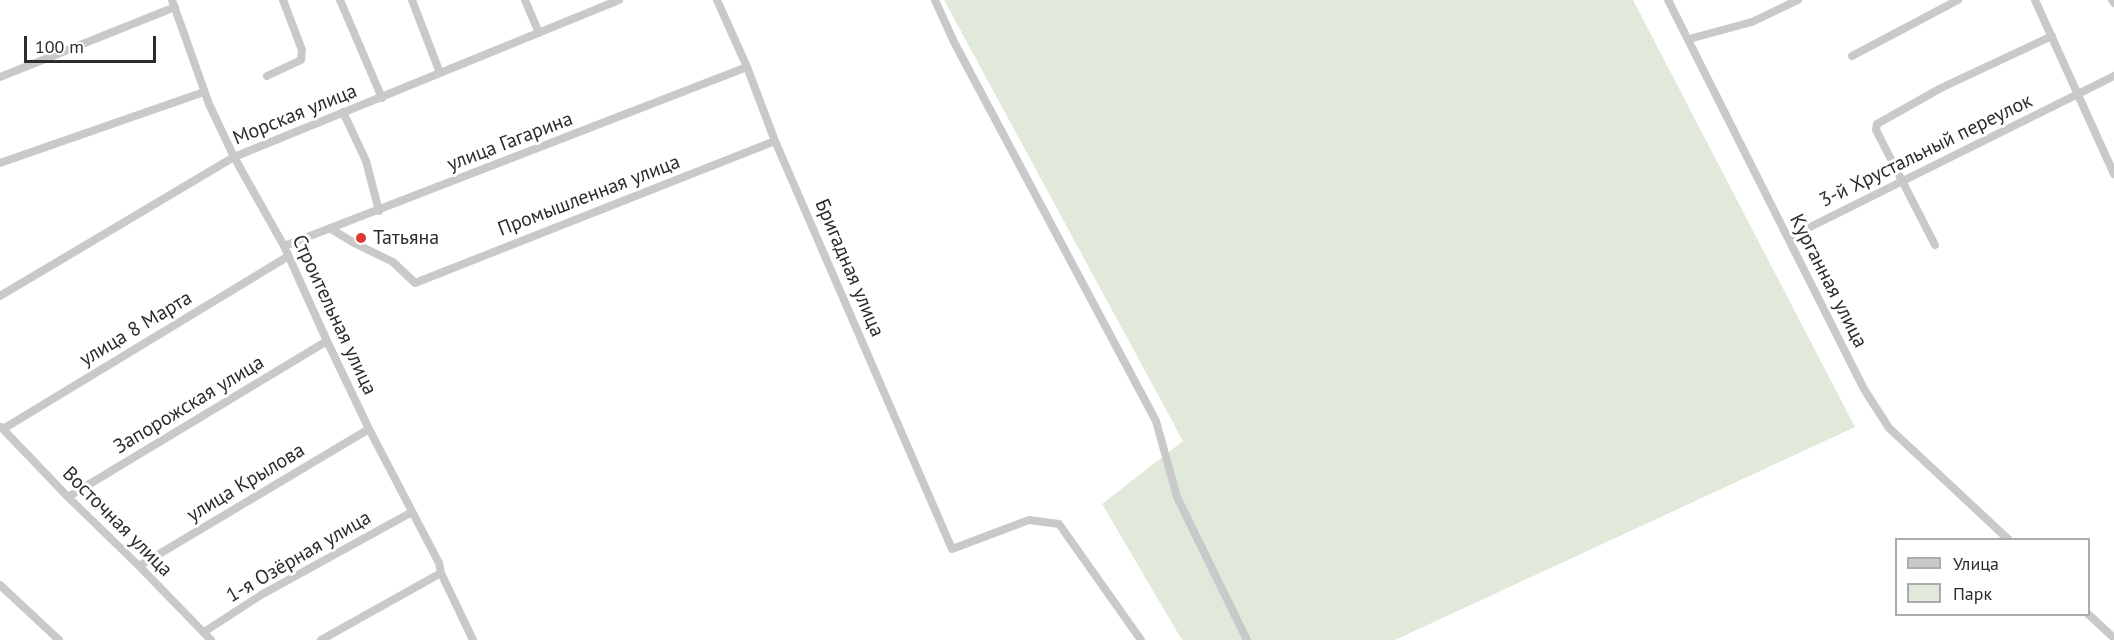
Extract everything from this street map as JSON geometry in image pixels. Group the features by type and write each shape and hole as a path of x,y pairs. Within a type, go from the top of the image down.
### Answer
{"street":[{"path":"267,76 300,60 303,50 283,0"},
{"path":"340,0 382,98"},
{"path":"412,0 440,73"},
{"path":"525,0 539,33"},
{"name":"Морская улица","path":"0,296 234,157 617,0"},
{"name":"Бригадная улица","path":"717,0 747,67 775,141 952,549 1029,520 1059,524 1141,640"},
{"path":"935,0 954,42 1156,421 1177,497 1247,640"},
{"name":"Курганная улица","path":"1668,0 1864,389 1888,428 2006,538"},
{"path":"1689,39 1752,22 1788,2 1798,0"},
{"path":"1852,56 1958,0"},
{"path":"2035,0 2114,174"},
{"path":"0,77 174,4"},
{"name":"Строительная улица","path":"174,4 204,93 234,157 284,246 287,257 369,429 439,563 441,573 473,640"},
{"path":"1935,245 1876,130 1877,124 1941,88 2052,36"},
{"name":"улица Гагарина","path":"284,246 747,67"},
{"name":"3-й Хрустальный переулок","path":"1788,238 2114,76"},
{"path":"0,163 204,93"},
{"path":"343,112 366,161 378,211"},
{"name":"Промышленная улица","path":"331,229 393,262 415,283 775,141"},
{"name":"улица 8 Марта","path":"1,428 287,257"},
{"name":"Запорожская улица","path":"68,497 327,341"},
{"name":"Восточная улица","path":"1,428 211,640"},
{"name":"улица Крылова","path":"139,566 369,429"},
{"name":"1-я Озёрная улица","path":"204,632 261,595 412,512"},
{"path":"321,640 441,573"},
{"path":"0,585 59,640"},
{"path":"2090,616 2114,638"}],"green space":[{"path":"944,0 1633,0 1855,427 1395,640 1182,640 1102,504 1183,441"}],"place":[{"name":"Татьяна","path":"361,238"}]}
